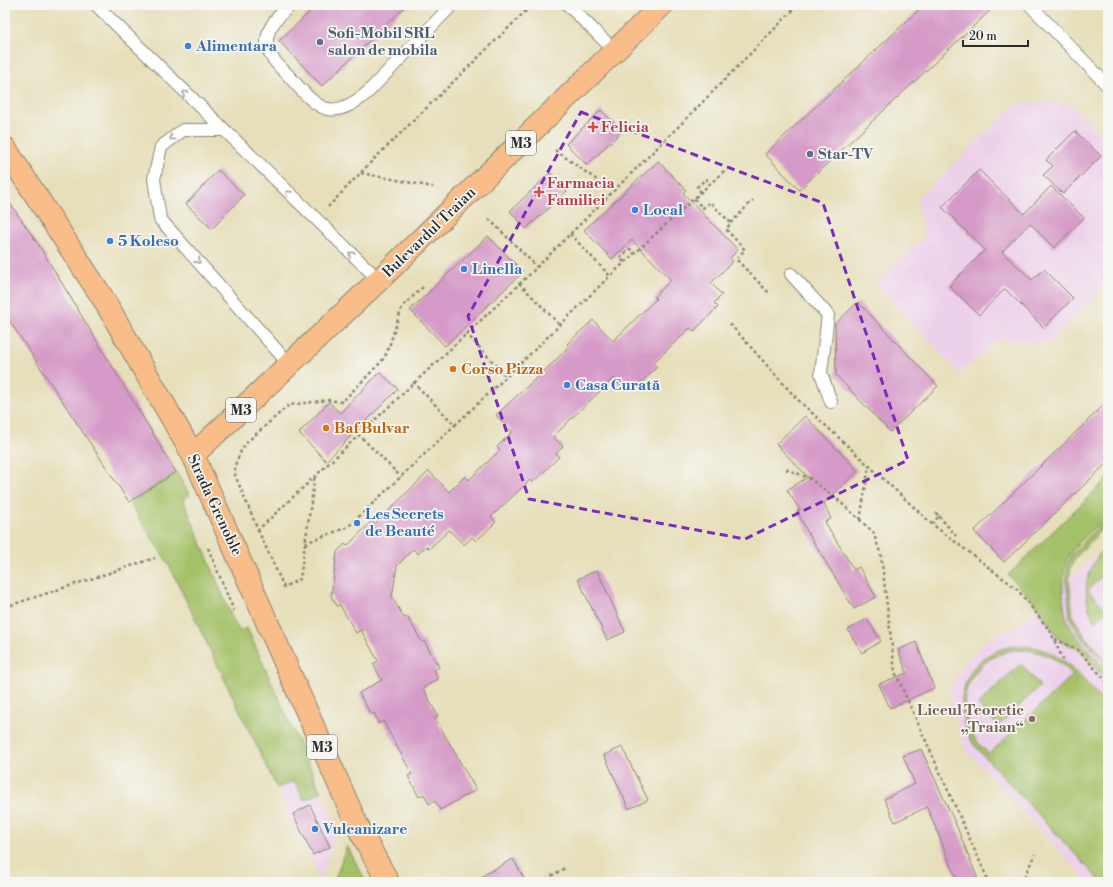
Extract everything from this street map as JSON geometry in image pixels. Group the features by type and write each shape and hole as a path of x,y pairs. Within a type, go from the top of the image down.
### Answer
{"main road":[{"name":"Bulevardul Traian","path":"193,455 380,280 662,5"},
{"name":"Strada Grenoble","path":"5,148 104,300 193,455 357,825 388,882"}],"lane":[{"path":"96,5 223,130 380,280"},
{"path":"290,5 276,18 269,30 267,42 271,57 311,101 323,108 339,110 352,106 367,93 452,5"},
{"path":"568,5 615,51"},
{"path":"1030,5 1108,86"},
{"path":"223,130 183,130 161,147 154,179 160,218 290,365"},
{"path":"791,274 828,315 821,372 831,402"}],"path":[{"path":"316,220 361,172 532,5"},
{"path":"258,530 358,434 537,267 798,5"},
{"path":"1108,52 1106,54 1108,57"},
{"path":"555,150 597,180"},
{"path":"305,543 348,527 507,377 624,262 725,170"},
{"path":"361,172 433,187"},
{"path":"701,192 697,187 706,179 710,183"},
{"path":"694,199 703,208 710,202 731,223"},
{"path":"753,200 726,229 746,250 736,260 769,293"},
{"path":"489,218 537,267"},
{"path":"570,234 610,276"},
{"path":"624,262 620,258 630,249 634,254"},
{"path":"519,283 560,325"},
{"path":"315,475 300,579 284,587 235,475 235,465 241,451 248,441 289,406 329,400 342,402 381,362 387,353 402,307 423,287"},
{"path":"730,324 797,399 869,466 932,524 1017,589 1041,617 1055,639 1064,662"},
{"path":"466,333 507,377"},
{"path":"414,382 455,425"},
{"path":"358,434 401,477"},
{"path":"860,520 869,466"},
{"path":"786,469 809,478 837,499 873,532 881,555 895,672 989,882"},
{"path":"241,503 246,500"},
{"path":"935,512 956,536"},
{"path":"932,524 939,516"},
{"path":"207,545 234,611"},
{"path":"5,607 155,558"},
{"path":"1055,639 1078,650 1108,683"},
{"path":"1022,882 1035,854"},
{"path":"541,882 565,868"}],"highlighted area":[{"path":"581,112 823,203 908,460 745,539 529,499 468,316"}],"shaded area":[{"path":"1016,103 1069,103 1108,140 1108,282 1049,344 997,340 960,374 875,284 924,236 917,199"},
{"name":"Liceul Teoretic „Traian“","path":"1108,544 1108,882 1088,882 964,748 948,690 965,662 993,635 1018,626"},
{"path":"294,780 304,800 321,792 337,826 321,882 277,788"}],"green space":[{"path":"176,472 190,495 183,499 231,615 239,631 247,628 321,792 304,800 294,781 277,788 169,565 129,502"},
{"path":"1108,478 1108,515 1084,537 1067,559 1063,578 1063,600 1070,626 1083,644 1108,671 1108,682 1079,649 1060,641 1035,603 1008,575"},
{"path":"1108,517 1108,522 1075,558 1071,567 1069,579 1073,617 1087,639 1108,663 1108,667 1079,634 1070,618 1066,578 1068,564 1072,554"},
{"path":"1108,544 1108,576 1105,573 1088,590 1107,611 1095,622 1087,601 1087,581 1094,562"},
{"path":"1016,646 1031,647 1045,651 1057,657 1079,674 1108,707 1108,882 1101,882 974,745 966,729 962,713 962,697 966,682 973,669 984,658 998,650","holes":["1014,650 1023,650 1046,655 1060,663 1073,675 989,754 976,740 968,724 965,708 966,693 972,678 982,666 996,656"]},
{"path":"1021,664 1040,686 998,726 978,704"},
{"path":"347,846 366,882 334,882"}],"building":[{"path":"317,5 407,5 322,86 279,41"},
{"path":"924,5 996,5 799,190 765,154"},
{"path":"601,110 622,131 587,165 566,144"},
{"path":"1075,131 1101,156 1063,194 1043,175 1053,166 1046,160"},
{"path":"658,161 686,190 683,193 738,250 730,258 733,261 711,283 722,295 714,303 718,307 694,331 690,328 653,363 657,367 636,388 632,383 625,390 614,378 577,413 553,437 563,446 556,454 559,457 532,483 530,480 491,517 496,522 476,541 472,537 464,545 449,530 429,549 426,546 418,554 413,549 397,566 392,597 404,618 407,616 422,642 424,641 439,667 434,670 438,679 423,688 438,716 435,718 476,790 440,810 435,801 429,804 424,794 419,797 408,776 412,774 383,721 379,724 374,713 371,715 359,693 382,680 373,664 378,661 361,630 356,633 340,605 337,606 331,596 337,552 345,544 347,546 372,521 375,524 429,471 449,492 465,476 469,480 500,450 497,447 512,432 496,415 554,362 569,346 567,344 593,320 613,341 656,299 654,297 671,280 632,240 612,259 584,230"},
{"path":"218,170 244,195 212,229 186,204"},
{"path":"979,170 1024,214 1051,186 1084,218 1054,248 1030,223 1002,252 1032,280 1044,269 1073,298 1044,328 1005,289 979,315 949,286 985,250 942,207"},
{"path":"550,173 567,191 526,229 510,211"},
{"path":"5,196 40,247 176,472 129,502 5,314"},
{"path":"488,236 523,272 445,346 410,310"},
{"path":"858,302 938,386 890,432 836,375 835,324"},
{"path":"380,372 398,389 326,461 299,433 329,402 340,413"},
{"path":"1108,401 1108,462 1004,562 974,531"},
{"path":"805,416 858,471 824,503 831,519 825,522 854,570 859,567 876,597 854,609 807,531 797,511 800,510 787,490 808,477 776,444"},
{"path":"597,570 625,632 607,640 578,579"},
{"path":"867,619 881,641 862,653 848,630"},
{"path":"916,642 934,688 890,708 879,684 907,673 898,650"},
{"path":"622,747 648,800 629,809 604,755"},
{"path":"921,749 957,827 979,882 958,882 927,807 895,822 884,799 915,784 903,756"},
{"path":"310,805 330,847 313,855 293,814"},
{"path":"513,859 526,882 471,882"}],"place":[{"name":"Sofi-Mobil SRL salon de mobila","path":"320,42"},
{"name":"Alimentara","path":"188,46"},
{"name":"Felicia","path":"593,127"},
{"name":"Star-TV","path":"810,154"},
{"name":"Farmacia Familiei","path":"539,192"},
{"name":"Local","path":"635,210"},
{"name":"5 Koleso","path":"110,241"},
{"name":"Linella","path":"464,269"},
{"name":"Corso Pizza","path":"453,369"},
{"name":"Casa Curată","path":"567,385"},
{"name":"Baf Bulvar","path":"326,428"},
{"name":"Les Secrets de Beauté","path":"357,523"},
{"name":"Liceul Teoretic „Traian“","path":"1032,719"},
{"name":"Vulcanizare","path":"315,829"}]}
